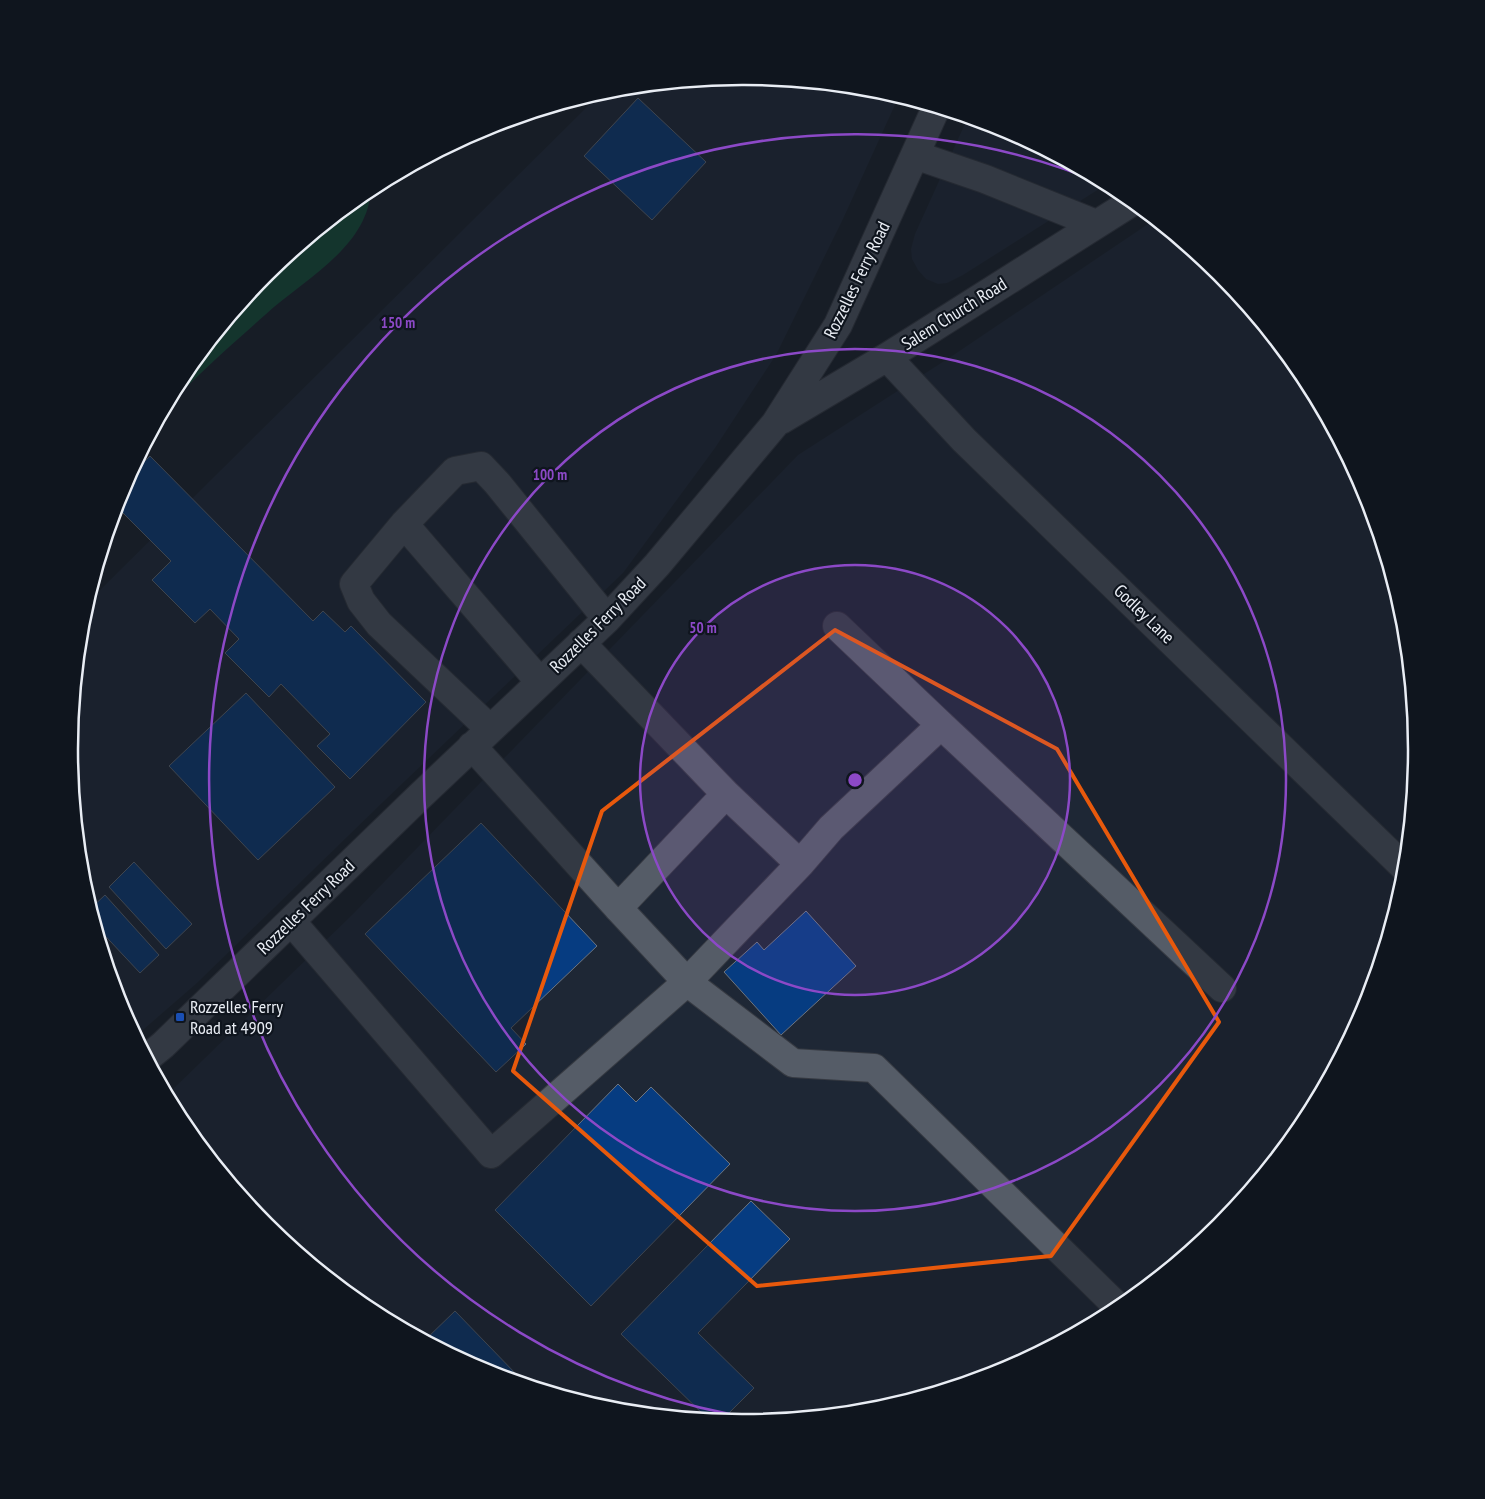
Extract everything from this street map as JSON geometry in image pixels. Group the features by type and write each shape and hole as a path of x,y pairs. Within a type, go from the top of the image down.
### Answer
{"street":[{"name":"Rozzelles Ferry Road","path":"152,1054 607,619 657,565 775,424 838,325 934,113"},
{"path":"915,155 984,179 1096,224"},
{"name":"Salem Church Road","path":"775,424 886,357 1125,206"},
{"name":"Godley Lane","path":"886,357 964,440 1398,861"},
{"path":"607,619 497,483 481,466 455,471 404,524 354,584 361,600 379,624 481,738 618,908 687,982 793,1063 874,1068 1113,1302"},
{"path":"404,524 540,682"},
{"path":"837,626 941,726 1222,988"},
{"path":"582,643 726,794 800,864"},
{"path":"291,921 491,1154 687,982 800,864 831,828 941,726"},
{"path":"618,908 726,794"}],"highlighted area":[{"path":"835,630 1057,749 1219,1022 1051,1256 757,1286 513,1071 602,811"}],"shaded area":[{"path":"742,84 829,90 896,103 843,219 776,355 715,448 623,573 197,983 141,1032 128,1004 100,922 83,836 79,793 79,706 83,663 96,594 592,102 656,90"},
{"path":"965,123 1037,153 1099,189 963,275 947,283 938,284 926,279 918,270 912,259 911,249 915,234"},
{"path":"1149,223 1213,279 1242,311 1270,345 1318,417 1339,455 1357,495 1385,577 1402,663 1408,749 1402,836 1385,922 1357,1004 1339,1044 1295,1119 1270,1154 1213,1220 1181,1249 1147,1277 1075,1325 1037,1346 997,1364 956,1379 915,1392 829,1409 786,1413 699,1413 613,1402 570,1392 488,1364 448,1346 373,1302 338,1277 272,1220 215,1154 172,1090 354,913 798,455 952,356"}],"green space":[{"path":"369,200 359,228 347,245 315,275 226,350 183,391 215,345 272,279 338,222"}],"building":[{"path":"638,98 706,162 652,220 584,156"},
{"path":"150,456 313,621 323,611 345,632 351,626 426,702 350,779 317,746 330,734 281,684 269,697 225,653 239,639 210,609 195,623 152,580 171,561 122,512 142,464"},
{"path":"246,693 335,787 258,860 169,766"},
{"path":"481,823 597,946 511,1028 526,1044 496,1072 365,934"},
{"path":"134,862 192,924 166,949 109,887"},
{"path":"105,895 159,955 140,973 104,935 96,904"},
{"path":"806,911 856,966 781,1035 724,972 757,942 764,950"},
{"path":"618,1084 636,1102 651,1087 730,1164 591,1306 495,1210"},
{"path":"751,1201 790,1239 698,1333 754,1388 728,1414 702,1413 621,1334"},
{"path":"455,1311 516,1374 488,1364 429,1336"}],"place":[{"name":"Rozzelles Ferry Road at 4909","path":"180,1017"}]}
